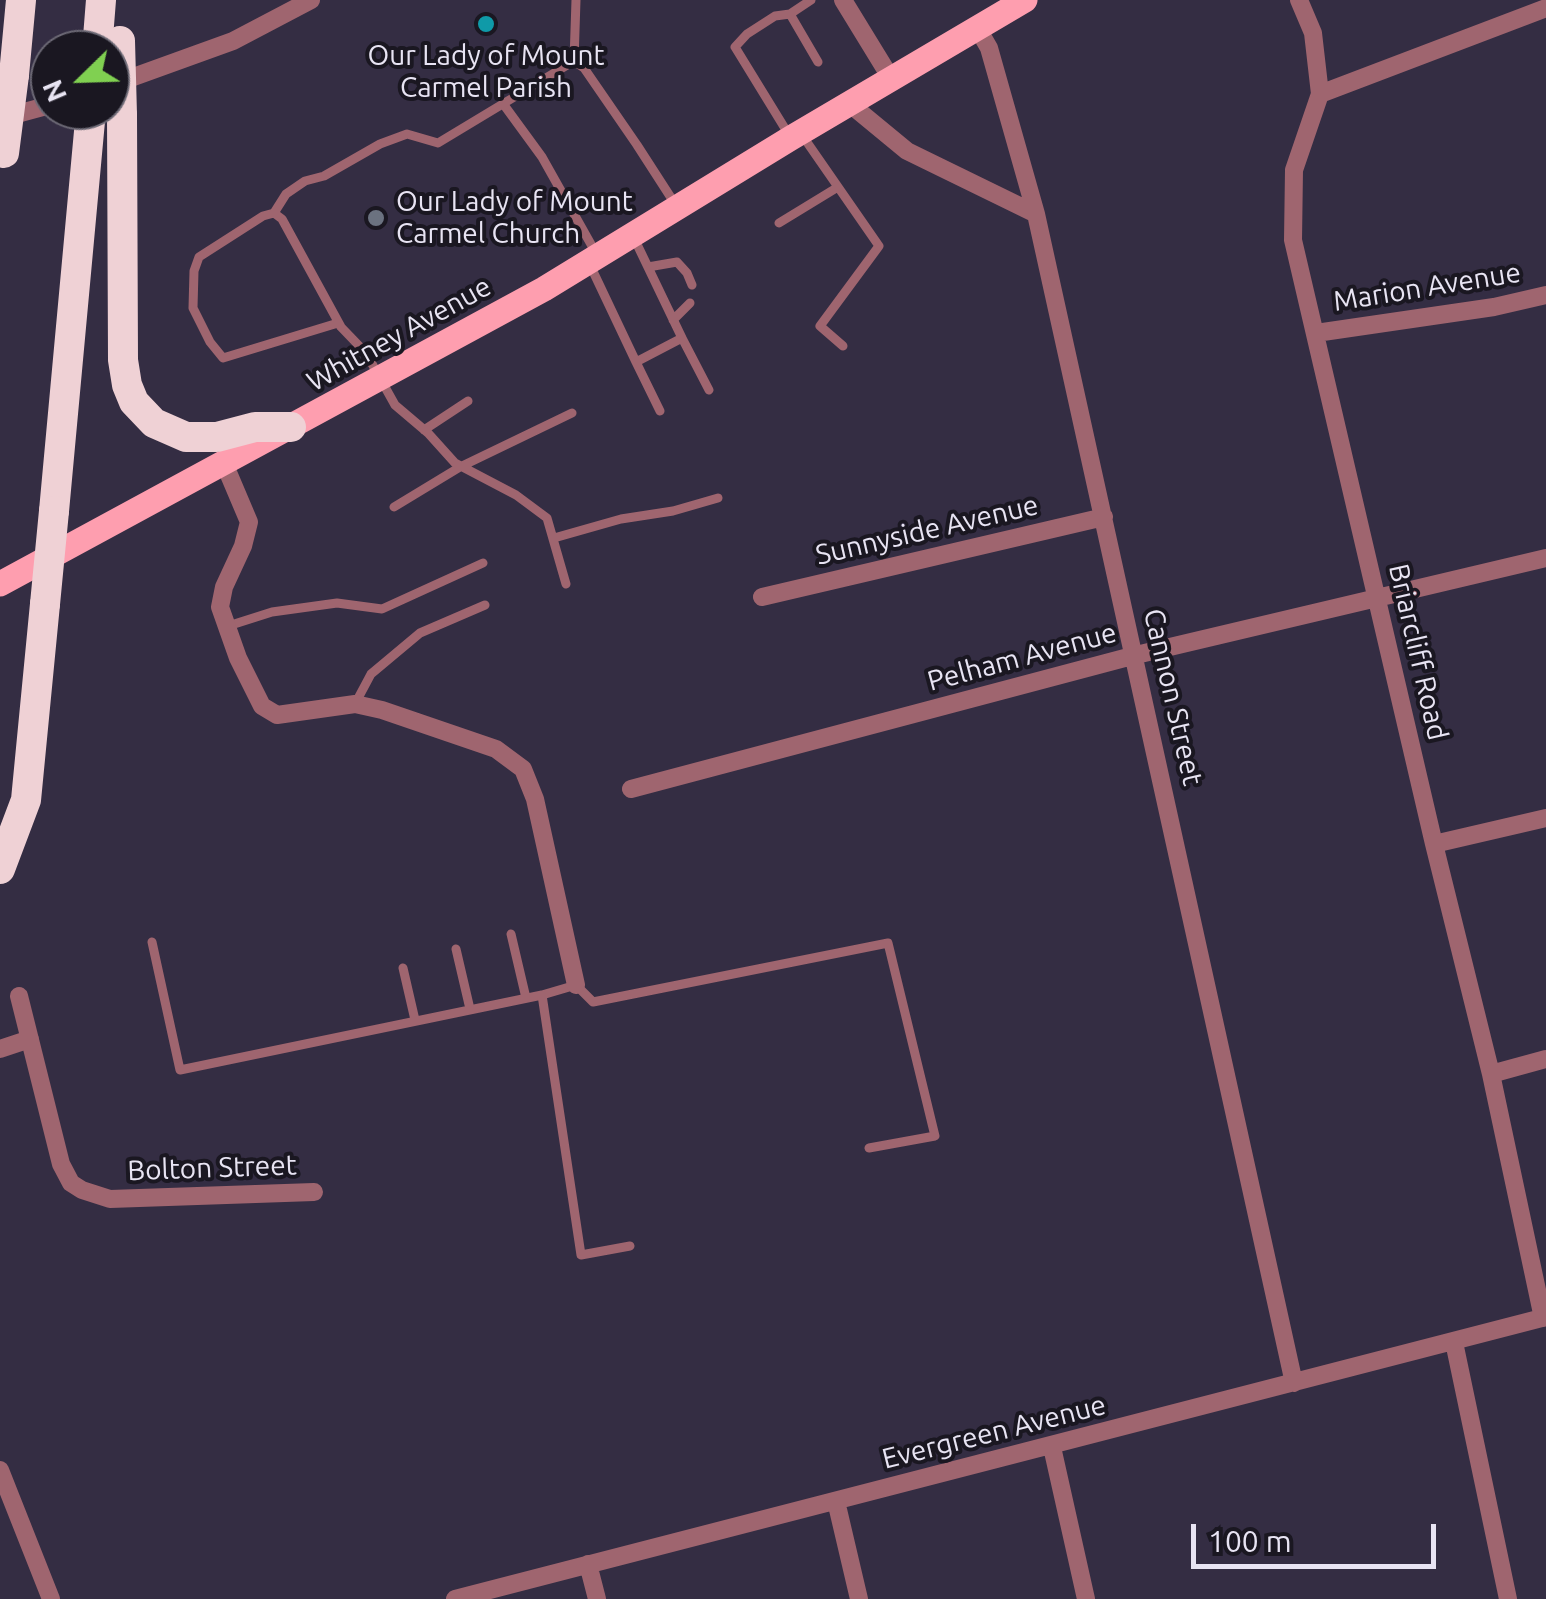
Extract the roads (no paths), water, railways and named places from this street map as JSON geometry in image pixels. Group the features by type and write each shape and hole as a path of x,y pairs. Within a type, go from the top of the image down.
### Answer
{"highway":[{"path":"2,162 21,0"},
{"path":"102,0 104,30"},
{"path":"110,30 119,0"},
{"path":"0,869 17,832 28,790 54,511 99,130"},
{"path":"102,130 123,360 126,384 134,402 154,423 186,437 217,437 254,427 291,427"}],"main road":[{"name":"Whitney Avenue","path":"0,584 594,260 1015,3"}],"street":[{"path":"130,78 233,41 311,0"},
{"path":"843,0 892,80"},
{"name":"Briarcliff Road","path":"1299,0 1314,32 1320,94 1294,170 1293,240 1545,1318"},
{"path":"1320,94 1546,8"},
{"name":"Cannon Street","path":"978,28 989,48 1036,214 1294,1382"},
{"path":"850,104 907,151 1036,214"},
{"path":"0,119 30,111"},
{"name":"Marion Avenue","path":"1316,334 1494,307 1546,295"},
{"path":"224,463 249,522 220,607 258,699 269,712 287,715 356,704 382,710 496,749 523,769 535,799 576,984"},
{"name":"Sunnyside Avenue","path":"762,597 1104,517"},
{"name":"Pelham Avenue","path":"631,789 1136,655 1546,558"},
{"path":"1434,844 1546,818"},
{"name":"Bolton Street","path":"19,996 64,1174 82,1190 110,1199 314,1192"},
{"path":"0,1049 30,1039"},
{"path":"1491,1074 1546,1059"},
{"name":"Evergreen Avenue","path":"455,1599 1545,1318"},
{"path":"1454,1342 1508,1599"},
{"path":"1052,1447 1086,1599"},
{"path":"0,1470 50,1599"},
{"path":"836,1500 859,1599"},
{"path":"588,1564 596,1599"}],"lane":[{"path":"574,61 576,0"},
{"path":"810,0 790,14 775,16 747,34 735,48 880,246 820,326 843,346"},
{"path":"790,14 818,62"},
{"path":"338,323 223,358 193,308 194,271 200,257 263,216 274,213 286,194 305,181 324,176 380,144 407,134 438,143 574,61"},
{"path":"574,61 584,68 678,209"},
{"path":"504,105 542,157 594,260 660,411"},
{"path":"779,223 838,187"},
{"path":"274,213 282,220 338,323 366,353 394,404 460,467 536,508 547,518 566,584"},
{"path":"633,236 709,390"},
{"path":"648,267 678,262 692,285"},
{"path":"673,320 690,303"},
{"path":"636,362 682,338"},
{"path":"424,430 468,401"},
{"path":"394,506 460,467 572,413"},
{"path":"554,538 718,498"},
{"path":"226,627 272,612 337,602 382,609 483,563"},
{"path":"356,704 371,674 420,632 485,605"},
{"path":"511,934 526,998"},
{"path":"152,942 180,1070 542,995 576,984 593,1002 888,943 935,1136 869,1148"},
{"path":"456,949 470,1009"},
{"path":"403,968 415,1020"},
{"path":"542,995 581,1255 630,1246"}],"place":[{"name":"Our Lady of Mount Carmel Parish","path":"486,24"},
{"name":"Our Lady of Mount Carmel Church","path":"376,218"}]}
